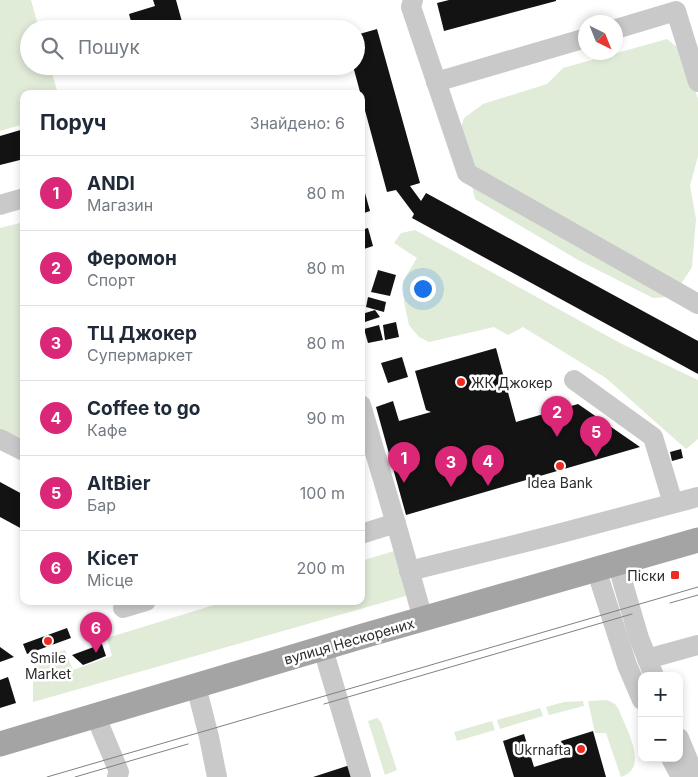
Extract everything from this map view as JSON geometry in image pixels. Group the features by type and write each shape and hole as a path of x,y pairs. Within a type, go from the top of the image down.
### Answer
{"main road":[{"name":"вулиця Нескорених","path":"0,744 698,540"}],"lane":[{"path":"413,0 411,7 467,172 698,304"},
{"path":"623,27 676,11 698,82"},
{"path":"436,82 578,40"},
{"path":"0,205 20,199"},
{"path":"574,380 652,437 673,503"},
{"path":"365,430 367,443 396,523 423,619"},
{"path":"0,439 20,449"},
{"path":"409,571 698,497"},
{"path":"365,533 396,523"},
{"path":"607,566 651,668 698,645"},
{"path":"607,566 627,665 638,691"},
{"path":"124,608 133,605"},
{"path":"323,649 361,777"},
{"path":"196,686 217,777"},
{"path":"96,717 120,775"},
{"path":"683,748 691,767 692,777"},
{"path":"673,762 681,777"}],"green space":[{"path":"0,0 31,0 37,20 20,20 20,75 53,75 57,90 20,90 20,125 0,131"},
{"path":"667,39 682,51 698,99 698,156 690,186 696,219 692,267 676,292 667,297 653,298 578,260 475,199 460,131 464,118 483,104 547,84 563,68 592,60 623,60 623,51"},
{"path":"20,223 20,437 0,429 0,228"},
{"path":"415,230 620,343 698,380 698,439 686,449 606,378 523,327 508,335 494,327 429,342 419,337 409,325 404,302 403,281 417,258 394,243 401,233"},
{"path":"394,551 406,596 33,702 33,659 65,650 73,670 112,656 107,638 214,605 365,605 365,560"},
{"path":"607,700 615,704 619,710 634,747 634,765 630,772 621,777 606,733 595,733 588,701"},
{"path":"583,701 584,706 549,715 546,707 564,702"},
{"path":"540,708 543,716 500,729 497,720"},
{"path":"377,718 381,722 397,770 385,775 368,721"},
{"path":"492,721 495,730 457,741 454,732"}],"building":[{"path":"153,0 176,0 182,20 131,20 129,14 155,6"},
{"path":"449,0 556,1 444,31 437,3"},
{"path":"377,29 420,183 410,186 421,201 426,193 698,341 698,374 412,218 414,214 396,190 387,192 365,110 365,90 359,90 355,75 365,75 365,32"},
{"path":"20,130 20,160 0,165 0,136"},
{"path":"365,193 370,211 365,213"},
{"path":"368,228 373,246 365,249 365,229"},
{"path":"378,270 396,275 390,296 371,292"},
{"path":"368,297 386,302 384,312 366,307"},
{"path":"375,310 380,317 365,322 365,313"},
{"path":"396,322 399,337 385,340 383,325"},
{"path":"379,325 383,340 368,343 365,329"},
{"path":"496,348 516,422 578,404 640,447 406,515 376,407 393,401 399,421 431,412 426,410 415,371"},
{"path":"402,357 408,377 388,383 381,363"},
{"path":"681,449 683,458 672,461 670,452"},
{"path":"0,482 20,493 20,528 0,517"},
{"path":"67,628 71,638 27,654 23,644"},
{"path":"102,644 106,656 83,665 72,655"},
{"path":"0,647 14,657 0,662"},
{"path":"8,677 16,703 0,708 0,680"},
{"name":"Ukrnafta","path":"593,731 606,777 514,777 503,741 524,734 534,767 566,757 561,741"},
{"path":"350,765 353,777 313,777"}],"tram line":[{"path":"47,777 698,587"},
{"path":"670,603 698,595"},
{"path":"324,704 632,614"},
{"path":"75,777 188,744"}],"place":[{"name":"ЖК Джокер","path":"461,382"},
{"name":"Феромон","path":"557,437"},
{"name":"AltBier","path":"596,457"},
{"name":"Idea Bank","path":"560,466"},
{"name":"ANDI","path":"404,483"},
{"name":"Coffee to go","path":"488,486"},
{"name":"ТЦ Джокер","path":"451,487"},
{"name":"Піски","path":"675,575"},
{"name":"Smile Market","path":"48,641"},
{"name":"Кісет","path":"96,653"},
{"name":"Ukrnafta","path":"581,749"}]}
